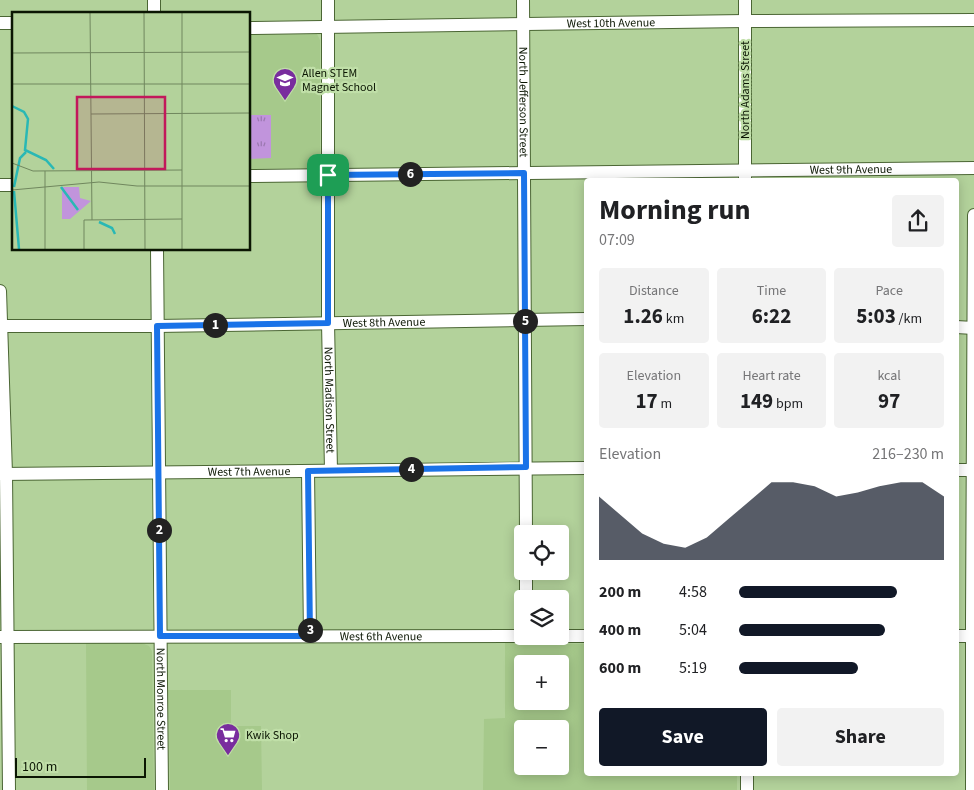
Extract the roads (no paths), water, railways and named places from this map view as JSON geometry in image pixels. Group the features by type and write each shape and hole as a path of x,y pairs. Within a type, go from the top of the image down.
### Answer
{"street":[{"name":"North Madison Street","path":"328,0 328,323 331,470"},
{"name":"North Jefferson Street","path":"523,0 526,525"},
{"name":"North Adams Street","path":"744,0 745,175"},
{"name":"West 10th Avenue","path":"250,28 744,21 974,20"},
{"name":"West 9th Avenue","path":"250,176 524,173 745,175 974,168"},
{"path":"972,790 974,216"},
{"name":"North Monroe Street","path":"157,250 162,790"},
{"path":"0,291 4,637 9,790"},
{"name":"West 8th Avenue","path":"0,326 157,326 584,319"},
{"path":"959,327 974,328"},
{"name":"West 7th Avenue","path":"3,474 526,467 584,468"},
{"path":"959,470 973,470"},
{"path":"308,471 310,636"},
{"name":"West 6th Avenue","path":"4,637 514,636"},
{"path":"569,636 584,636"},
{"path":"959,636 973,636"},
{"path":"747,776 747,790"}],"place":[{"name":"Allen STEM Magnet School","path":"285,101"},
{"name":"Kwik Shop","path":"228,756"}]}
